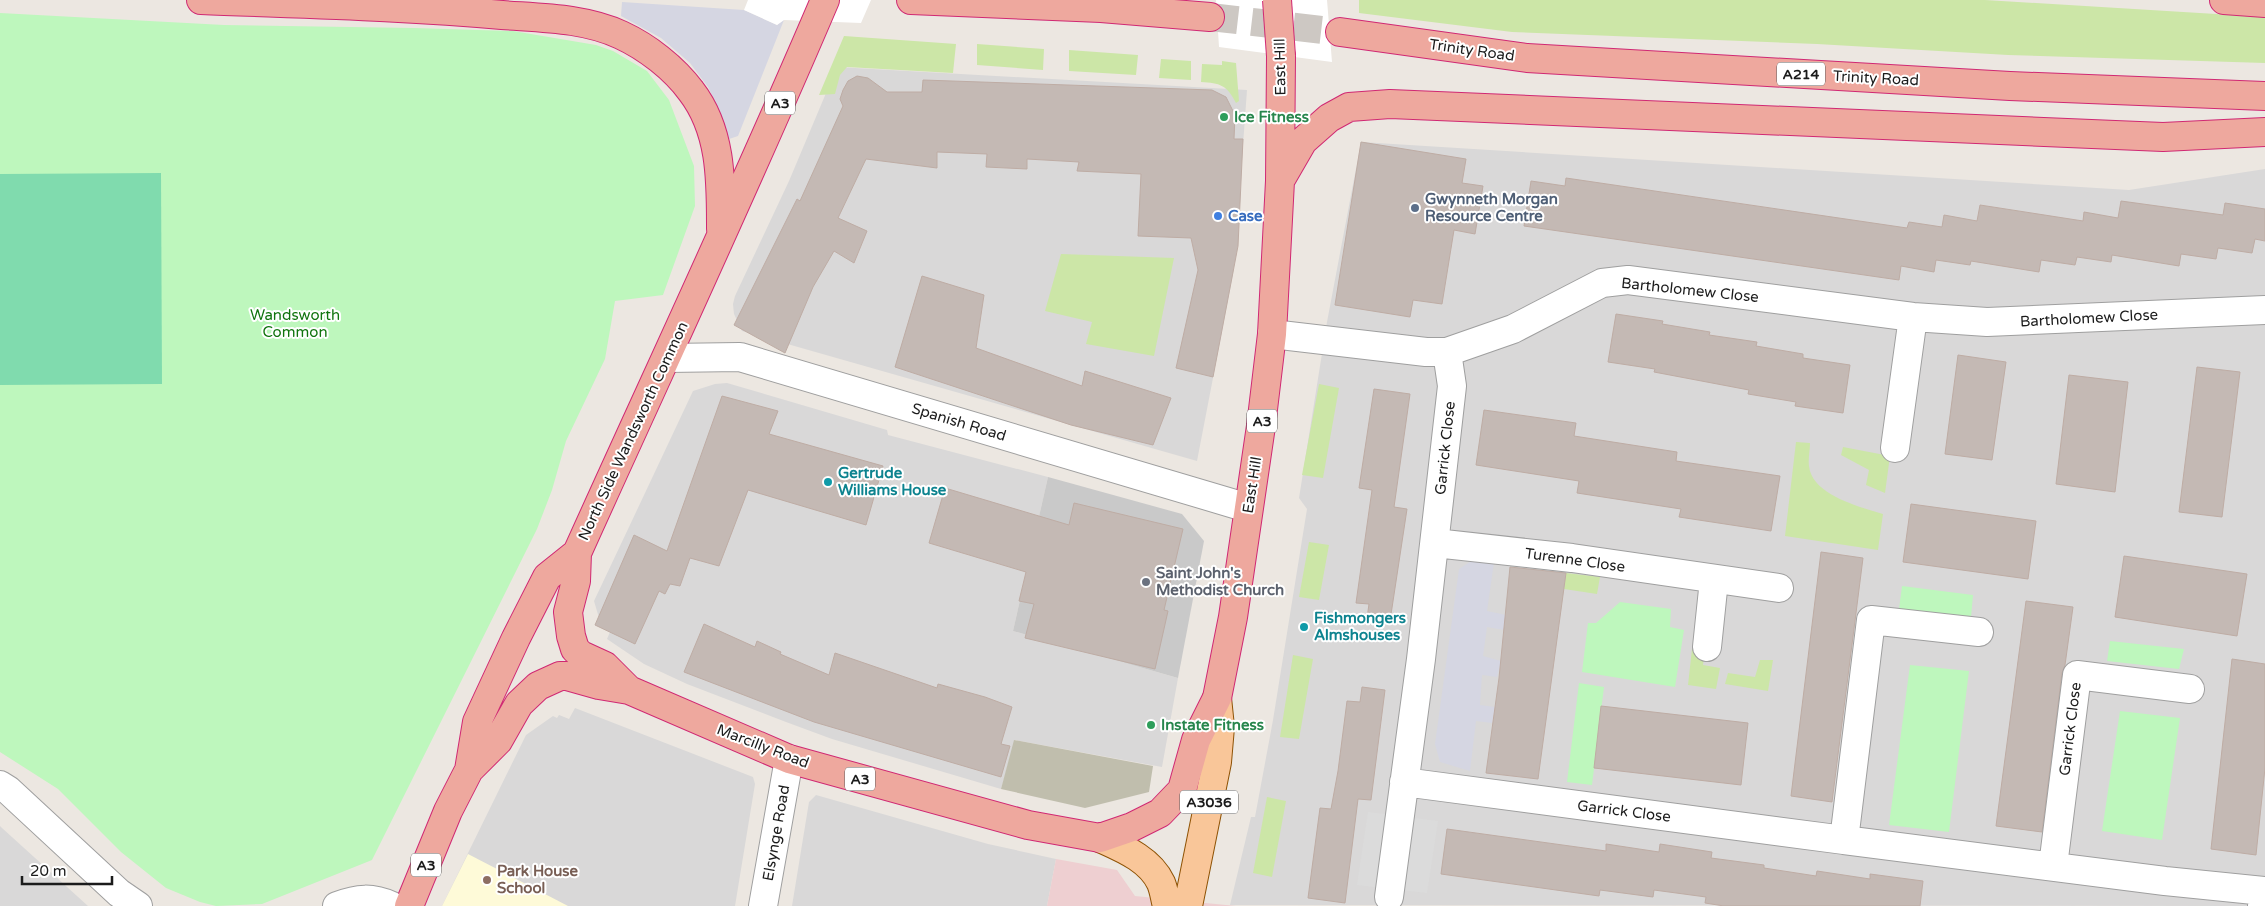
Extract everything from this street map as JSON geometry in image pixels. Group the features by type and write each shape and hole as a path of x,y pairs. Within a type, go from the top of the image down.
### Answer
{"highway":[{"path":"201,0 472,12 575,21 621,35 661,61 677,76 692,92 707,118 720,169 721,233"},
{"path":"911,0 1101,8 1210,17"},
{"name":"East Hill","path":"1217,698 1233,617 1272,334 1280,181 1281,56 1277,0"},
{"path":"2224,0 2265,3"},
{"name":"North Side Wandsworth Common","path":"409,906 448,811 469,770 477,722 547,577 577,552 667,358 721,233 745,186 821,10"},
{"name":"Trinity Road","path":"1340,32 1527,58 2010,86 2265,96"},
{"path":"1280,181 1302,141 1329,118 1349,107 1390,104 2163,137 2265,132"},
{"name":"A3","path":"577,552 576,581 568,612 571,636 576,649 581,655 605,666 629,690"},
{"name":"Marcilly Road","path":"469,770 498,741 519,704 538,686 560,676 567,676 599,685 629,690 789,760 1028,825 1100,838 1132,827 1160,813 1182,790 1196,740 1217,698"}],"main road":[{"name":"East Hill","path":"1188,906 1217,762 1220,727 1217,698"},
{"name":"Marcilly Road","path":"1100,838 1130,851 1152,870 1161,883 1167,906"}],"street":[{"name":"Bartholomew Close","path":"1272,334 1426,352 1447,352 1512,329 1602,283 1628,280 1913,317 1987,322 2265,310"},
{"path":"1895,448 1913,317"},
{"name":"Garrick Close","path":"1389,897 1435,543 1452,386 1447,352"},
{"name":"Spanish Road","path":"667,358 740,357 1248,508"},
{"name":"Turenne Close","path":"1435,543 1572,558 1779,588"},
{"path":"1707,647 1714,580"},
{"path":"1844,840 1872,620 1979,632"},
{"name":"Garrick Close","path":"2053,866 2077,675 2190,690"},
{"name":"Elsynge Road","path":"763,906 789,760"},
{"name":"Garrick Close","path":"1404,782 2264,893"},
{"path":"0,785 8,790 119,893 138,906"},
{"path":"337,906 362,898 392,906"}],"shaded area":[{"path":"622,2 744,10 777,25 784,20 738,136 729,139 719,110 708,87 690,63 661,38 621,16"},
{"path":"837,67 1247,90 1235,255 1228,267 1234,269 1197,461 742,331 734,314 733,304 735,296 789,181"},
{"path":"1361,142 2129,190 2265,169 2265,906 1230,905 1251,817 1255,817 1273,720 1307,509 1299,498 1327,322"},
{"path":"727,383 887,430 888,435 1048,477 1013,631 1178,678 1162,767 1015,740 1001,789 832,739 786,722 687,684 644,664 607,639 610,632 602,628 594,601 693,391 715,384"},
{"path":"1048,477 1182,514 1204,541 1178,678 1013,631"},
{"path":"1473,560 1494,562 1487,611 1506,615 1504,630 1487,627 1483,656 1501,661 1497,677 1482,675 1480,705 1495,707 1492,723 1476,721 1470,771 1440,762 1435,744 1459,569"},
{"path":"575,708 753,777 755,784 735,906 442,906 526,735 553,716 557,718 559,715 569,719"},
{"path":"1014,740 1153,766 1149,792 1085,808 1001,789"},
{"path":"816,795 988,844 1056,859 1047,906 792,906 809,802"},
{"path":"1368,812 1438,821 1427,893 1357,885"},
{"path":"0,826 2,828 88,906 0,906"},
{"name":"Park House School","path":"468,854 568,906 442,906"},
{"path":"1056,859 1117,870 1135,896 1236,906 1047,906"}],"green space":[{"path":"1359,0 1985,0 2265,17 2265,63 2008,55 1817,44 1512,32 1359,13"},
{"name":"Wandsworth Common","path":"0,13 224,25 513,31 596,45 613,51 647,71 669,100 694,166 695,206 663,295 615,301 605,359 566,441 552,490 537,529 372,860 262,904 216,906 200,902 166,888 121,852 58,789 0,752"},
{"path":"844,36 956,44 953,73 847,67 840,75 835,94 819,95"},
{"path":"977,44 1044,49 1043,70 977,65"},
{"path":"1069,50 1138,55 1136,75 1069,71"},
{"path":"1161,59 1191,61 1191,80 1159,78"},
{"path":"1222,61 1236,63 1239,101 1236,103 1229,92 1222,86 1201,82 1202,64 1222,65"},
{"path":"161,173 162,384 0,385 0,174"},
{"path":"1061,254 1174,258 1154,356 1086,344 1092,322 1045,311"},
{"path":"1319,384 1339,388 1323,478 1302,475"},
{"path":"1796,442 1810,443 1809,466 1812,476 1819,485 1838,498 1883,514 1878,550 1785,536"},
{"path":"1843,447 1890,456 1885,493 1866,485 1869,470 1841,455"},
{"path":"1309,542 1329,545 1319,600 1299,597"},
{"path":"1566,573 1600,577 1597,594 1564,589"},
{"path":"1902,586 1973,595 1971,617 1899,609"},
{"path":"1620,602 1671,609 1670,627 1684,630 1675,687 1582,672 1588,623 1596,623"},
{"path":"2110,641 2184,649 2179,669 2107,661"},
{"path":"1692,649 1705,651 1703,665 1720,668 1716,689 1688,685"},
{"path":"1293,655 1313,659 1299,739 1280,737"},
{"path":"1760,660 1773,660 1768,691 1725,684 1728,673 1755,677"},
{"path":"1910,665 1969,671 1949,832 1889,825"},
{"path":"1579,683 1604,687 1592,785 1567,782"},
{"path":"2120,711 2180,718 2162,840 2102,831"},
{"path":"1267,797 1286,801 1272,877 1253,873"}],"pier":[{"path":"748,0 871,0 861,23 784,20 777,25 744,10"},
{"path":"1216,0 1327,0 1332,62 1219,47"}],"building":[{"path":"857,76 868,78 887,92 922,92 923,80 1212,90 1226,97 1235,115 1234,139 1243,139 1238,246 1213,377 1176,368 1198,270 1191,238 1138,236 1141,174 1077,171 1079,162 1027,159 1027,169 986,167 987,154 937,152 937,168 866,159 838,218 867,231 854,263 834,251 813,287 785,353 734,325 797,199 800,201 843,106 840,99 843,90 848,81"},
{"name":"Gwynneth Morgan Resource Centre","path":"1361,142 1466,159 1462,183 1483,186 1475,234 1454,230 1442,304 1413,300 1410,317 1335,305"},
{"path":"1566,178 1907,228 1909,222 1942,227 1944,215 1977,221 1980,205 2083,221 2084,212 2118,218 2121,201 2223,215 2225,203 2265,209 2265,241 2255,239 2252,253 2218,248 2216,259 2181,254 2179,266 2112,255 2111,262 2077,257 2075,265 2041,260 2039,272 1971,261 1970,265 1936,260 1934,272 1901,266 1899,280 1524,226 1531,181 1565,186"},
{"path":"922,276 984,295 976,348 1082,386 1085,371 1171,398 1153,445 1071,425 895,367"},
{"path":"1616,314 1663,321 1662,324 1710,332 1709,335 1757,342 1756,346 1803,354 1803,358 1850,365 1843,413 1795,406 1796,402 1748,394 1749,390 1654,372 1655,369 1608,362"},
{"path":"1958,355 2006,362 1992,460 1945,454"},
{"path":"2197,367 2240,372 2222,517 2179,512"},
{"path":"2069,375 2128,382 2115,492 2056,484"},
{"path":"1374,389 1410,394 1394,507 1407,509 1390,621 1367,618 1369,604 1356,603 1372,490 1359,488"},
{"path":"722,396 778,411 769,434 883,466 866,525 748,490 719,566 690,558 680,586 670,584 665,594 659,591 635,644 595,625 634,535 667,551"},
{"path":"1484,410 1576,423 1574,436 1677,452 1676,461 1780,476 1771,531 1679,517 1681,509 1577,493 1579,481 1476,465"},
{"path":"945,488 1069,525 1074,503 1183,529 1164,610 1168,611 1155,669 1025,638 1034,604 1019,601 1026,572 929,543"},
{"path":"1911,504 2036,521 2028,579 1903,562"},
{"path":"1821,552 1863,558 1832,802 1791,796"},
{"path":"2124,556 2247,574 2237,636 2115,617"},
{"path":"1510,567 1566,573 1538,779 1486,773 1499,678"},
{"path":"2026,601 2073,607 2065,665 2062,673 2042,832 1996,826"},
{"path":"704,624 755,647 757,641 781,652 780,654 829,675 835,653 937,688 938,684 985,697 1012,707 1001,744 1010,746 1001,777 814,722 684,672"},
{"path":"2232,659 2265,664 2265,768 2256,855 2211,849"},
{"path":"1362,687 1385,690 1371,800 1358,799 1345,903 1308,898 1320,808 1331,809 1347,701 1360,702"},
{"path":"1601,706 1748,723 1741,785 1594,768"},
{"path":"1447,829 1606,851 1606,844 1659,852 1660,844 1712,852 1711,858 1764,865 1764,868 1816,876 1817,871 1870,879 1870,874 1923,881 1920,906 1724,906 1705,903 1706,897 1654,890 1653,897 1600,890 1599,896 1441,874"}],"tunnel":[{"path":"1210,17 1340,32"}],"place":[{"name":"Ice Fitness","path":"1224,117"},
{"name":"Gwynneth Morgan Resource Centre","path":"1415,208"},
{"name":"Case","path":"1218,216"},
{"name":"Gertrude Williams House","path":"828,482"},
{"name":"Saint John's Methodist Church","path":"1146,582"},
{"name":"Fishmongers Almshouses","path":"1304,627"},
{"name":"Instate Fitness","path":"1151,725"},
{"name":"Park House School","path":"487,880"}]}
